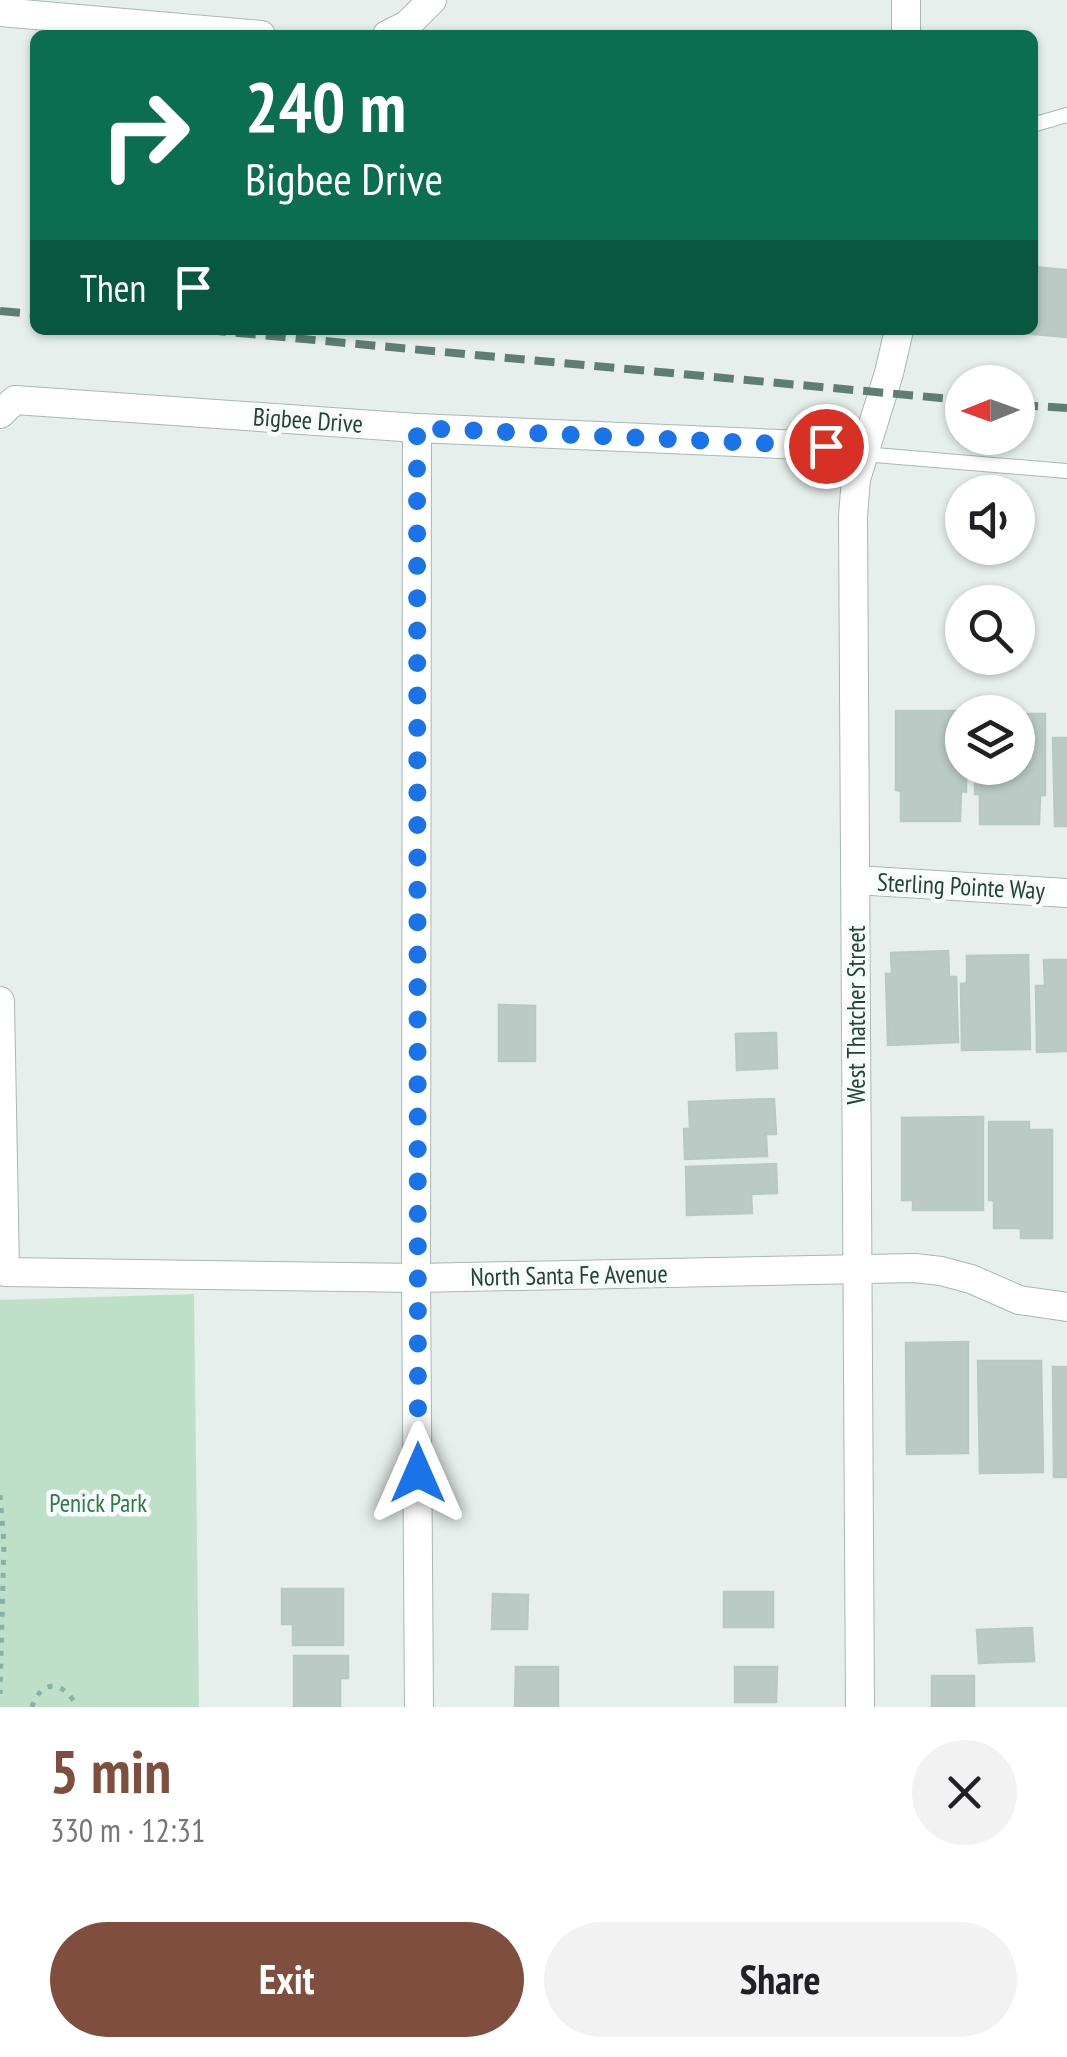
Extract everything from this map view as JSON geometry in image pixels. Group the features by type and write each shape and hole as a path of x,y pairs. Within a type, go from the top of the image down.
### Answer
{"street":[{"path":"397,30 432,0"},
{"path":"906,0 906,30"},
{"path":"0,12 204,30"},
{"name":"West Thatcher Street","path":"860,1707 853,516 862,454 898,335"},
{"name":"Bigbee Drive","path":"0,414 16,400 417,428 826,446 862,454"},
{"path":"417,428 419,1707"},
{"name":"Sterling Pointe Way","path":"856,880 1067,893"},
{"name":"North Santa Fe Avenue","path":"0,1001 5,1272 416,1278 915,1268 971,1278 1020,1300 1067,1307"}],"lane":[{"path":"1038,123 1067,115"},
{"path":"862,454 1067,472"}],"path":[{"path":"0,1495 4,1558 0,1694"},
{"path":"32,1707 43,1689 54,1686 64,1688 77,1707"}],"green space":[{"name":"Penick Park","path":"194,1294 199,1707 0,1707 0,1300"}],"building":[{"path":"1038,268 1067,270 1067,337 1038,334"},
{"path":"896,711 945,711 945,785 966,785 966,792 961,791 960,821 901,821 901,791 896,790"},
{"path":"1035,714 1045,714 1045,795 1040,795 1039,824 980,824 980,794 975,794 975,785 1035,785"},
{"path":"1053,738 1067,738 1067,826 1055,826"},
{"path":"948,951 949,977 956,977 958,1042 888,1045 886,974 892,974 891,953"},
{"path":"1028,955 1030,1049 962,1050 961,984 967,983 967,956"},
{"path":"1044,960 1067,960 1067,1051 1037,1052 1036,986 1045,986"},
{"path":"499,1005 535,1006 535,1061 499,1061"},
{"path":"776,1033 777,1068 737,1070 736,1034"},
{"path":"774,1099 776,1134 766,1134 767,1156 685,1159 684,1129 690,1129 689,1102"},
{"path":"983,1117 983,1210 913,1210 913,1200 902,1200 902,1118"},
{"path":"989,1122 1029,1122 1029,1130 1052,1130 1052,1238 1021,1238 1021,1228 994,1228 994,1200 989,1200"},
{"path":"776,1164 777,1193 751,1194 752,1213 687,1215 686,1167"},
{"path":"968,1342 968,1453 907,1454 906,1343"},
{"path":"978,1361 1041,1361 1043,1472 980,1473"},
{"path":"1053,1367 1067,1367 1067,1477 1054,1477"},
{"path":"282,1589 343,1589 343,1645 293,1645 293,1624 282,1624"},
{"path":"724,1592 773,1592 773,1627 724,1627"},
{"path":"493,1594 528,1595 527,1629 492,1629"},
{"path":"1032,1628 1034,1661 979,1663 977,1630"},
{"path":"294,1656 348,1656 348,1678 340,1678 340,1707 294,1707"},
{"path":"516,1667 558,1667 558,1707 515,1707"},
{"path":"735,1667 777,1667 776,1702 735,1702"},
{"path":"932,1676 974,1676 974,1707 932,1707"}],"railway":[{"path":"0,311 30,314"},
{"path":"260,335 945,398"},
{"path":"1035,406 1067,408"}],"route":[{"path":"418,1473 417,428 826,446"}]}
